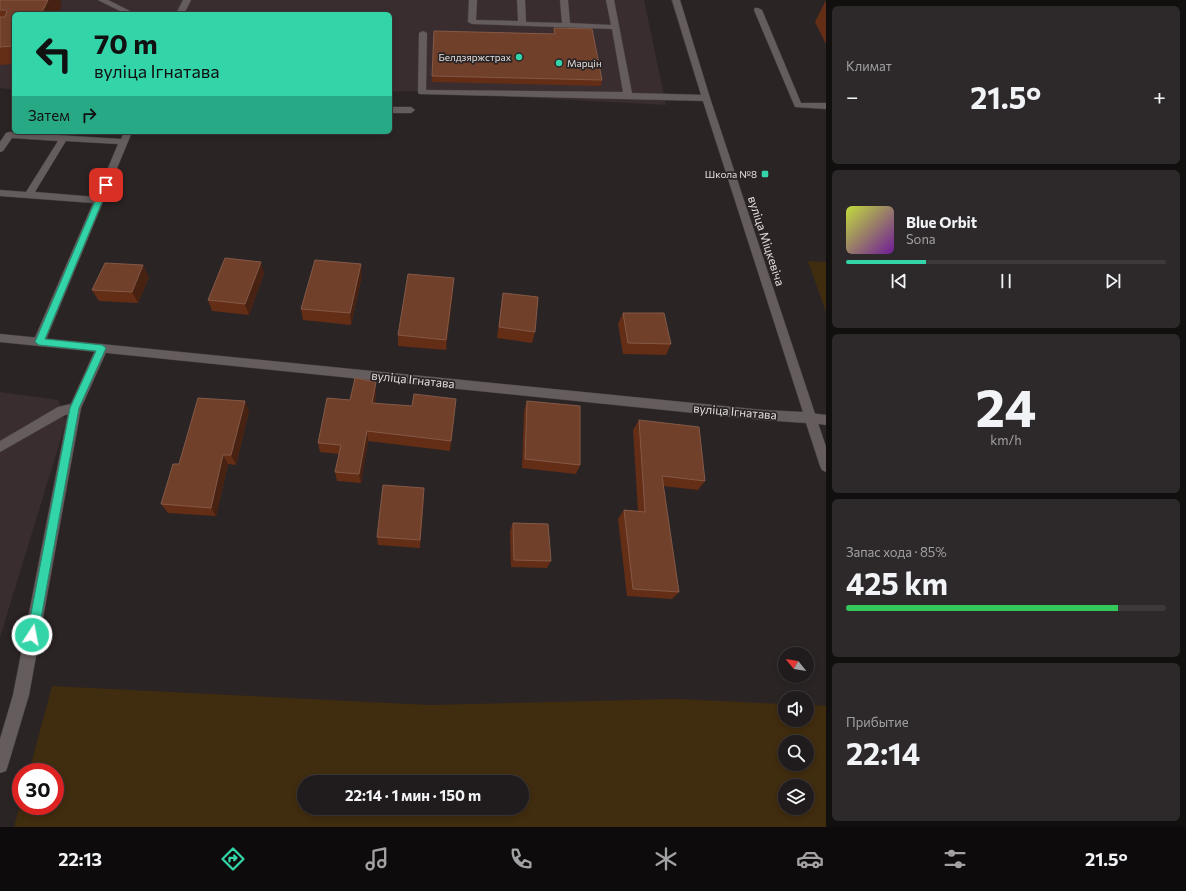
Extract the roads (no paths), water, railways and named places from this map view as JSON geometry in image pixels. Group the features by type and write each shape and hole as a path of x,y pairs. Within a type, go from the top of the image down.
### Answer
{"street":[{"path":"102,0 128,12"},
{"path":"181,12 187,0"},
{"path":"473,0 472,22 615,27"},
{"path":"521,0 522,24"},
{"path":"564,0 566,25"},
{"path":"610,0 628,95"},
{"name":"вуліца Міцкевіча","path":"676,0 706,98 826,466"},
{"path":"758,10 798,104 826,106"},
{"path":"423,34 422,92 628,95 706,98"},
{"path":"392,110 411,110"},
{"path":"39,342 127,134"},
{"path":"0,148 9,135 124,142"},
{"path":"29,195 64,138"},
{"path":"0,193 99,200"},
{"name":"вуліца Ігнатава","path":"0,338 763,415 826,420"},
{"path":"0,766 21,696 75,408 102,348"},
{"path":"0,447 62,411 75,408"}],"place":[{"name":"Белдзяржстрах","path":"519,57"},
{"name":"Марцін","path":"559,63"},
{"name":"Школа №8","path":"765,174"}]}
